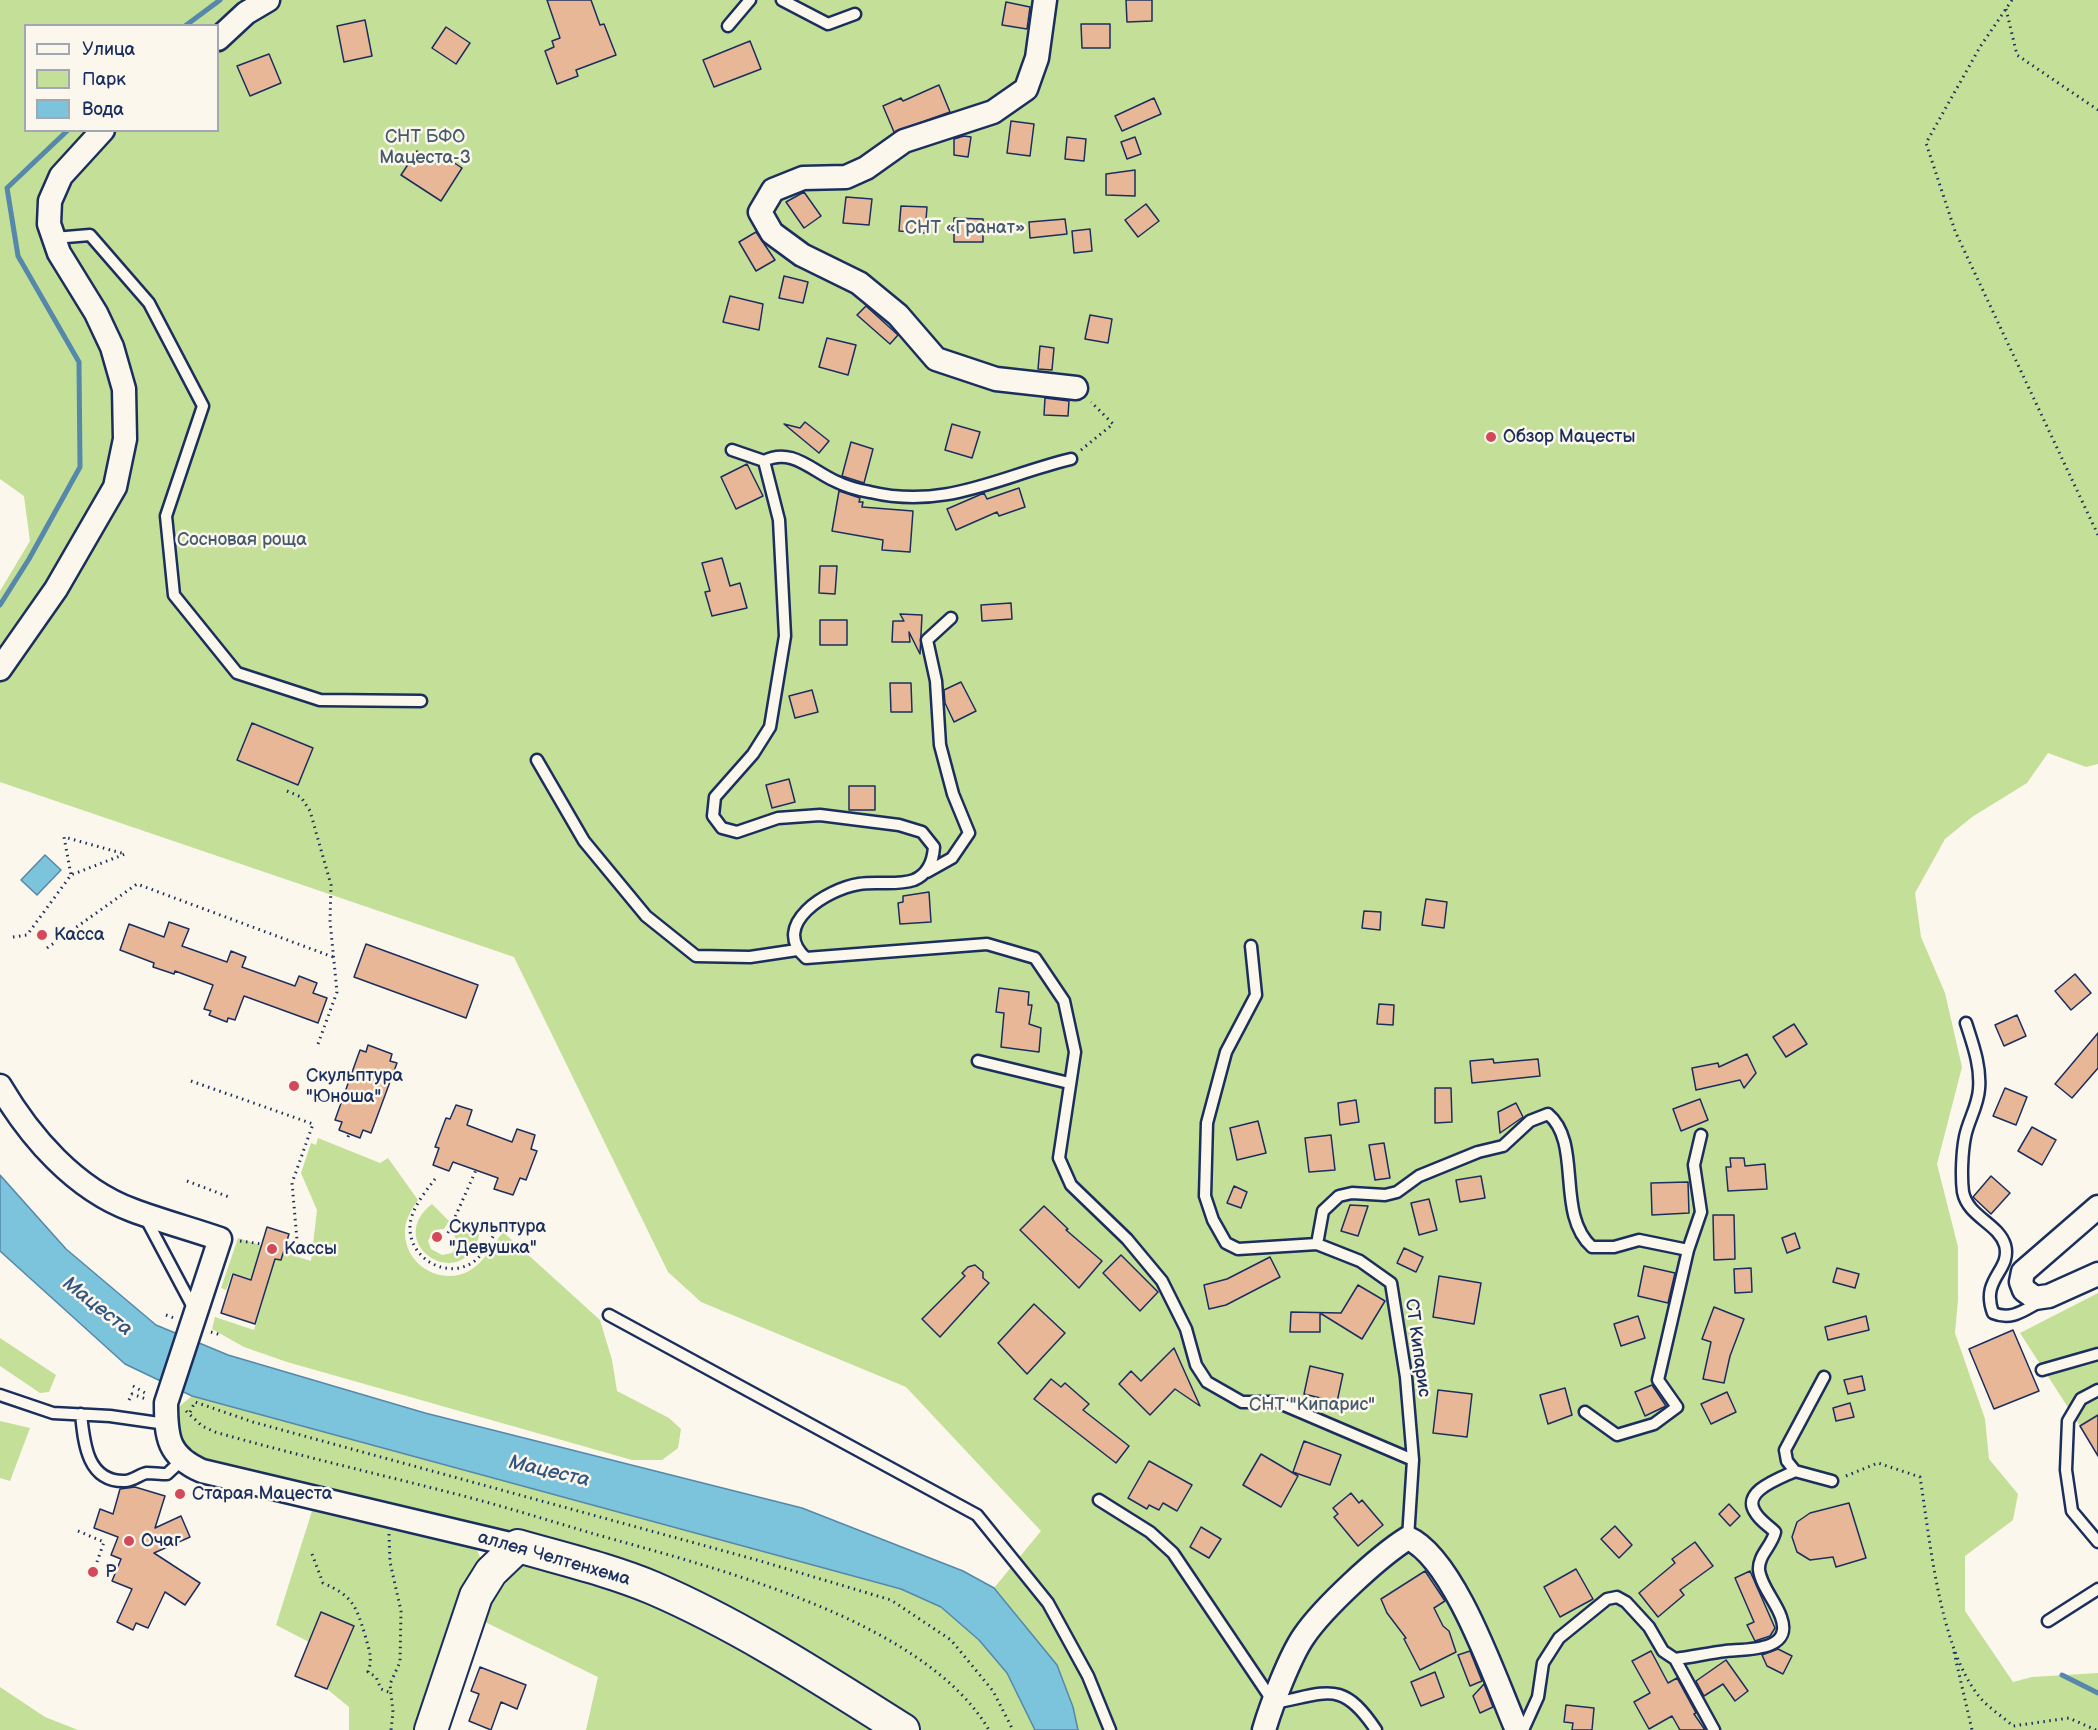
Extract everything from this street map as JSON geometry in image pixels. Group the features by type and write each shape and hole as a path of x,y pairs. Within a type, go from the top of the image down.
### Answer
{"main road":[{"path":"431,1730 476,1596 491,1572 518,1546"},
{"name":"аллея Челтенхема","path":"518,1546 588,1566 652,1588 740,1631 903,1730"}],"street":[{"path":"219,38 246,13 268,0"},
{"path":"1045,0 1036,57 1026,89 993,112 904,141 866,168 846,177 803,178 773,190 760,212 772,232 802,255 859,283 898,315 936,359 996,379 1076,388"},
{"path":"0,669 56,589 115,487 124,439 124,389 112,347 96,313 59,253 49,224 50,201 61,176 101,132"},
{"path":"0,1086 15,1111 56,1158 94,1189 132,1210 220,1239 198,1324 158,1397 170,1443 180,1458"},
{"path":"2098,1208 2023,1272 2021,1282 2030,1296 2035,1298 2049,1296 2098,1274"},
{"name":"аллея Челтенхема","path":"180,1458 202,1471 518,1546"},
{"path":"1264,1730 1304,1636 1344,1592 1408,1538 1423,1545 1469,1616 1517,1730"}],"lane":[{"path":"728,27 750,0"},
{"path":"782,0 828,24 855,14"},
{"path":"54,238 90,235 149,303 203,406 166,516 174,595 237,673 320,700 421,701"},
{"path":"732,450 764,461 775,455 794,457 836,481 870,492 903,497 945,497 999,481 1024,470 1071,459"},
{"path":"764,461 764,471 779,520 785,636 770,727 753,754 715,797 713,816 722,828 737,832 778,818 820,814 899,825 922,832 934,847 933,860 924,874"},
{"path":"951,618 927,640 936,681 940,746 953,794 969,833 952,858 913,880 892,884 858,884 809,908 796,922 794,938 797,950 806,958 987,944 1035,958 1064,1001 1075,1052 1059,1158 1071,1185 1127,1239 1162,1281 1186,1329 1196,1365 1207,1382 1242,1402 1277,1402 1413,1460"},
{"path":"537,760 584,841 646,916 696,956 750,957 797,950"},
{"path":"1251,946 1256,995 1226,1052 1207,1123 1205,1196 1213,1221 1226,1243 1239,1249 1317,1244 1323,1211 1340,1196 1352,1192 1385,1195 1397,1192 1419,1176 1478,1152 1503,1146 1530,1121 1548,1114 1556,1120 1563,1142 1574,1220 1580,1236 1592,1247 1614,1247 1638,1240 1688,1250"},
{"path":"1966,1023 1979,1065 1979,1091 1965,1138 1963,1192 1970,1209 1997,1233 2004,1245 2005,1262 1991,1283 1989,1301 1993,1313 2004,1318 2017,1315 2049,1296"},
{"path":"978,1061 1069,1083"},
{"path":"1585,1412 1617,1436 1654,1424 1677,1407 1658,1380 1688,1250 1701,1212 1694,1165 1701,1135"},
{"path":"143,1213 198,1324"},
{"name":"СТ Кипарис","path":"1317,1244 1360,1261 1391,1283 1406,1377 1413,1460 1408,1538"},
{"path":"609,1315 856,1447 977,1515 1048,1603 1088,1676 1110,1730"},
{"path":"2042,1370 2098,1354"},
{"path":"1824,1377 1785,1450 1787,1461 1795,1471 1832,1481"},
{"path":"2098,1390 2081,1399 2068,1421 2066,1470 2072,1511 2098,1542"},
{"path":"0,1395 53,1413 166,1424"},
{"path":"81,1414 88,1456 93,1467 106,1478 127,1481 148,1473 166,1474 180,1458"},
{"path":"1675,1659 1728,1651 1749,1651 1778,1640 1783,1632 1782,1618 1759,1572 1761,1558 1773,1541 1775,1532 1753,1510 1752,1500 1756,1492 1795,1471"},
{"path":"1100,1500 1150,1532 1173,1553 1274,1703 1330,1693 1347,1696 1363,1710 1377,1730"},
{"path":"2048,1621 2098,1589"},
{"path":"1523,1730 1538,1697 1543,1663 1559,1638 1607,1599 1617,1597 1626,1602 1649,1627 1663,1651 1675,1659 1714,1730"}],"path":[{"path":"2012,0 1980,47 1926,143 1955,231 2098,535"},
{"path":"2005,8 2017,55 2098,110"},
{"path":"1071,459 1113,424 1076,388"},
{"path":"286,791 301,797 310,811 331,885 330,921 337,992 318,1044"},
{"path":"13,937 27,935 71,875 125,854 64,837 71,875"},
{"path":"47,948 138,884 333,957"},
{"path":"191,1081 313,1124 292,1183 297,1240"},
{"path":"448,1233 476,1170"},
{"path":"435,1179 415,1208 411,1221 413,1241 423,1258 434,1265 446,1268 459,1268 471,1263 481,1255 499,1225"},
{"path":"188,1181 229,1197"},
{"path":"198,1324 221,1335"},
{"path":"133,1386 145,1393"},
{"path":"129,1400 132,1394 147,1400 158,1397"},
{"path":"190,1412 195,1401 253,1422 757,1560 891,1600 951,1640 993,1691 1013,1730"},
{"path":"1832,1481 1878,1463 1920,1477 1941,1602 1972,1730"},
{"path":"389,1529 390,1562 401,1611 400,1662 390,1684 393,1712 391,1730"},
{"path":"78,1531 104,1542 92,1575"},
{"path":"312,1554 323,1583 342,1591 358,1609 373,1660 368,1672 376,1677 381,1689 391,1693"},
{"path":"1953,1647 1978,1695 2020,1730"},
{"path":"2013,1726 2069,1718 2096,1730"}],"green space":[{"path":"0,0 2098,0 2098,764 2086,767 2048,753 2027,783 1972,817 1945,839 1915,893 1921,937 1945,993 1962,1067 1937,1164 1958,1247 1958,1300 1955,1333 1985,1419 1989,1459 2018,1494 2013,1520 1965,1556 1965,1611 2013,1682 2032,1677 2098,1673 2098,1730 1078,1730 1056,1672 1021,1620 994,1588 1041,1531 906,1387 701,1302 668,1272 514,957 0,782 0,591 30,541 24,496 0,479"},
{"path":"318,1138 380,1163 388,1158 418,1200 407,1220 405,1234 412,1255 427,1270 448,1276 469,1271 484,1259 503,1232 600,1320 612,1360 617,1391 669,1418 681,1429 678,1448 662,1460 632,1460 287,1362 244,1347 212,1329 215,1317 254,1330 268,1284 232,1273 226,1290 221,1288 238,1238 311,1261 317,1210 301,1173 311,1143 316,1145"},
{"path":"432,1204 449,1221 444,1229 434,1230 428,1241 431,1249 442,1255 452,1253 457,1244 454,1235 459,1226 480,1232 472,1251 459,1261 445,1263 431,1258 421,1248 416,1235 419,1219"},
{"path":"2098,1293 2098,1415 2080,1426 2020,1333"},
{"path":"0,1338 56,1375 49,1392 40,1393 0,1366"},
{"path":"192,1396 901,1589 941,1607 979,1640 1007,1673 1035,1730 586,1730 598,1677 479,1619 529,1552 205,1465 180,1446 170,1414"},
{"path":"0,1421 30,1428 10,1481 0,1478"},
{"path":"312,1511 477,1550 482,1562 417,1730 349,1730 349,1707 327,1689 353,1626 309,1642 276,1625"},
{"path":"0,1687 45,1717 78,1730 0,1730"}],"water":[{"path":"45,855 61,870 37,895 21,880"},
{"name":"Мацеста","path":"0,1175 66,1249 156,1325 228,1355 425,1413 802,1508 963,1571 994,1588 1057,1665 1073,1707 1078,1730 1035,1730 1007,1673 979,1640 941,1607 901,1589 192,1396 125,1364 0,1251"}],"building":[{"path":"547,0 591,0 600,25 604,24 616,55 576,70 578,76 557,84 545,51 554,47 552,41 560,38"},
{"path":"1126,0 1152,0 1152,21 1127,22"},
{"path":"1006,2 1030,7 1027,29 1002,25"},
{"path":"365,20 372,56 344,62 337,26"},
{"path":"1081,24 1110,24 1110,48 1082,48"},
{"path":"446,27 470,43 456,64 432,48"},
{"path":"750,41 761,69 714,87 703,60"},
{"path":"269,54 281,83 250,96 237,66"},
{"path":"939,85 950,112 894,132 883,106 901,98 903,101"},
{"path":"1154,98 1161,114 1122,131 1115,116"},
{"path":"1011,121 1034,124 1030,156 1007,153"},
{"path":"964,136 971,137 968,157 954,155 954,139"},
{"path":"1067,137 1086,139 1084,161 1065,159"},
{"path":"1135,137 1141,154 1127,159 1121,142"},
{"path":"417,151 436,163 441,154 462,168 441,201 401,175"},
{"path":"1135,170 1135,196 1106,195 1106,174"},
{"path":"804,192 821,216 804,228 786,202"},
{"path":"846,197 872,199 869,225 843,223"},
{"path":"1146,204 1159,221 1138,237 1125,220"},
{"path":"901,206 927,207 925,233 899,231"},
{"path":"954,218 983,219 983,242 954,242"},
{"path":"1065,219 1067,234 1030,238 1029,222"},
{"path":"1090,229 1092,251 1074,253 1072,231"},
{"path":"756,232 775,260 756,271 739,242"},
{"path":"784,276 808,282 803,303 779,298"},
{"path":"730,296 763,304 759,330 723,322"},
{"path":"866,306 898,335 890,344 857,315"},
{"path":"1090,315 1112,319 1108,343 1085,339"},
{"path":"827,338 856,345 848,375 819,367"},
{"path":"1040,346 1054,348 1052,370 1038,369"},
{"path":"1045,398 1069,401 1068,416 1044,415"},
{"path":"805,422 829,441 819,453 784,424 800,428"},
{"path":"952,424 980,432 972,458 945,450"},
{"path":"851,442 873,449 864,483 842,476"},
{"path":"747,464 763,496 736,509 721,477"},
{"path":"1019,488 1025,507 999,516 997,512 956,530 947,509 984,493 987,499"},
{"path":"839,491 860,498 859,502 863,502 862,507 913,511 910,552 882,550 883,540 832,531"},
{"path":"722,558 730,586 740,583 747,608 712,616 705,592 710,591 702,563"},
{"path":"820,566 837,566 835,594 819,593"},
{"path":"1011,603 1012,619 982,621 981,605"},
{"path":"900,614 922,615 920,654 909,632 910,642 892,642 893,621 904,621"},
{"path":"820,620 847,620 847,645 820,645"},
{"path":"961,682 976,711 954,722 945,703 944,690"},
{"path":"890,683 911,683 912,712 891,712"},
{"path":"812,690 818,712 795,718 789,696"},
{"path":"252,723 313,748 298,785 237,760"},
{"path":"789,779 795,802 772,808 766,785"},
{"path":"849,786 875,786 875,810 849,810"},
{"path":"929,892 931,922 900,924 898,903 903,902 903,896"},
{"path":"1426,899 1447,902 1444,928 1422,925"},
{"path":"1364,911 1381,912 1380,930 1362,928"},
{"path":"169,922 189,929 182,946 227,962 231,951 246,957 242,967 295,986 299,976 317,983 313,993 327,998 318,1023 244,996 235,1020 228,1018 227,1022 209,1015 211,1011 204,1009 213,985 175,971 174,974 153,967 154,963 120,950 129,924 164,937"},
{"path":"366,944 478,985 466,1018 354,977"},
{"path":"2075,974 2091,993 2071,1010 2055,991"},
{"path":"999,988 1029,992 1028,1005 1032,1005 1029,1024 1041,1028 1039,1052 1001,1047 1004,1013 996,1012"},
{"path":"1379,1004 1394,1005 1393,1025 1377,1024"},
{"path":"2017,1015 2026,1036 2004,1046 1995,1025"},
{"path":"1794,1024 1807,1044 1786,1057 1773,1037"},
{"path":"2098,1033 2098,1068 2072,1098 2055,1084"},
{"path":"368,1045 392,1054 390,1061 397,1063 371,1133 363,1130 360,1138 339,1130 342,1122 335,1120 360,1050 366,1052"},
{"path":"1747,1054 1756,1073 1744,1088 1740,1080 1696,1090 1692,1068 1718,1063 1719,1067"},
{"path":"1493,1059 1494,1063 1538,1059 1540,1076 1472,1083 1470,1061"},
{"path":"1435,1088 1451,1088 1452,1122 1435,1123"},
{"path":"2005,1088 2027,1097 2016,1125 1993,1116"},
{"path":"1700,1099 1708,1120 1681,1131 1673,1109"},
{"path":"1356,1100 1359,1122 1340,1125 1338,1103"},
{"path":"1516,1103 1523,1117 1500,1133 1498,1112"},
{"path":"456,1105 472,1110 467,1125 512,1142 517,1129 535,1135 531,1149 537,1151 526,1180 520,1178 513,1195 494,1189 498,1178 453,1162 449,1171 433,1165 439,1148 435,1147 446,1118 450,1119"},
{"path":"1258,1121 1266,1153 1237,1160 1230,1128"},
{"path":"2032,1127 2056,1140 2042,1165 2018,1151"},
{"path":"1331,1135 1335,1170 1309,1172 1305,1138"},
{"path":"1384,1143 1390,1178 1375,1180 1369,1145"},
{"path":"1730,1158 1744,1158 1745,1166 1765,1164 1767,1189 1728,1191 1726,1167 1731,1167"},
{"path":"1481,1176 1485,1198 1460,1202 1456,1180"},
{"path":"1991,1176 2010,1193 1991,1214 1973,1197"},
{"path":"1688,1182 1689,1213 1652,1215 1651,1183"},
{"path":"1234,1186 1247,1192 1241,1208 1227,1203"},
{"path":"1429,1199 1437,1230 1419,1235 1411,1203"},
{"path":"1350,1205 1368,1206 1358,1236 1341,1231"},
{"path":"1044,1206 1068,1229 1066,1230 1102,1261 1079,1288 1020,1230"},
{"path":"1713,1215 1734,1215 1735,1259 1714,1260"},
{"path":"267,1227 289,1234 281,1260 275,1259 255,1324 221,1313 233,1274 251,1280"},
{"path":"1795,1233 1800,1248 1787,1253 1782,1238"},
{"path":"1404,1248 1423,1257 1416,1272 1397,1263"},
{"path":"1121,1255 1158,1292 1140,1311 1103,1273"},
{"path":"1270,1257 1280,1277 1226,1305 1209,1309 1204,1285 1227,1279"},
{"path":"975,1265 983,1272 983,1278 989,1283 940,1337 922,1319 965,1276 962,1273 968,1267"},
{"path":"1644,1266 1675,1273 1668,1303 1638,1296"},
{"path":"1751,1268 1752,1292 1735,1293 1734,1269"},
{"path":"1837,1268 1859,1274 1855,1288 1833,1282"},
{"path":"1439,1276 1481,1283 1474,1324 1433,1317"},
{"path":"1358,1285 1385,1301 1362,1339 1320,1313 1320,1332 1290,1332 1291,1312 1341,1313"},
{"path":"1034,1304 1065,1333 1027,1374 998,1343"},
{"path":"1714,1307 1744,1319 1730,1356 1724,1383 1703,1379 1711,1342 1702,1339"},
{"path":"1638,1316 1645,1338 1621,1346 1614,1324"},
{"path":"1866,1316 1869,1330 1828,1340 1825,1327"},
{"path":"2013,1330 2039,1391 1994,1409 1969,1349"},
{"path":"1174,1348 1200,1406 1175,1389 1150,1415 1119,1384 1131,1371 1141,1381"},
{"path":"1310,1366 1343,1374 1337,1402 1304,1394"},
{"path":"1862,1376 1865,1390 1848,1394 1844,1380"},
{"path":"1051,1379 1061,1387 1065,1383 1089,1404 1083,1410 1129,1446 1116,1463 1034,1399"},
{"path":"1652,1385 1666,1406 1645,1416 1635,1392"},
{"path":"1565,1388 1572,1415 1548,1424 1540,1395"},
{"path":"1438,1390 1472,1394 1467,1437 1433,1433"},
{"path":"1727,1392 1736,1412 1711,1424 1701,1404"},
{"path":"1850,1403 1854,1417 1836,1421 1833,1408"},
{"path":"2098,1415 2098,1456 2080,1426"},
{"path":"1304,1441 1341,1455 1330,1485 1293,1472"},
{"path":"1261,1454 1298,1476 1281,1507 1243,1485"},
{"path":"1149,1461 1192,1485 1177,1511 1163,1503 1159,1510 1149,1505 1147,1509 1128,1498"},
{"path":"135,1487 165,1496 155,1528 181,1516 190,1537 154,1553 200,1583 185,1605 165,1592 148,1628 136,1623 133,1630 117,1622 132,1589 112,1581 121,1559 111,1555 118,1537 94,1528 100,1509 113,1514 120,1489"},
{"path":"1351,1493 1359,1503 1362,1500 1383,1525 1358,1546 1334,1517 1338,1514 1333,1508"},
{"path":"1849,1503 1866,1558 1836,1567 1833,1557 1810,1560 1797,1552 1792,1537 1797,1522 1810,1513"},
{"path":"1729,1504 1740,1516 1730,1526 1719,1514"},
{"path":"1615,1526 1632,1545 1619,1558 1601,1539"},
{"path":"1201,1527 1221,1539 1209,1558 1190,1547"},
{"path":"1695,1542 1713,1566 1680,1590 1684,1595 1658,1617 1639,1593 1675,1563 1672,1559"},
{"path":"1576,1569 1593,1599 1560,1617 1544,1587"},
{"path":"1425,1571 1445,1601 1434,1608 1443,1626 1449,1631 1456,1652 1420,1670 1404,1639 1406,1638 1387,1613 1381,1599"},
{"path":"1750,1571 1775,1628 1770,1636 1755,1641 1747,1625 1754,1622 1735,1578"},
{"path":"321,1612 354,1626 327,1689 295,1676"},
{"path":"1778,1649 1792,1656 1783,1674 1767,1666 1762,1655"},
{"path":"1470,1651 1482,1681 1470,1686 1458,1655"},
{"path":"1651,1651 1668,1683 1677,1678 1696,1713 1694,1714 1705,1730 1680,1730 1672,1716 1649,1729 1634,1702 1650,1693 1632,1661"},
{"path":"1726,1660 1748,1691 1735,1701 1723,1684 1704,1696 1696,1681"},
{"path":"480,1667 526,1685 517,1709 501,1702 491,1730 469,1721 479,1694 471,1691"},
{"path":"1435,1672 1444,1697 1421,1706 1411,1682"},
{"path":"1484,1684 1493,1707 1480,1713 1473,1696"},
{"path":"1566,1705 1594,1708 1592,1730 1572,1730 1573,1723 1564,1722"}],"waterway":[{"path":"188,24 220,0"},
{"path":"0,605 29,559 80,467 79,362 18,256 7,188 66,132"},
{"path":"2062,1675 2098,1693"}],"place":[{"name":"Обзор Мацесты","path":"1491,437"},
{"name":"Касса","path":"42,935"},
{"name":"Скульптура \"Юноша\"","path":"294,1086"},
{"name":"Скульптура \"Девушка\"","path":"437,1237"},
{"name":"Кассы","path":"272,1249"},
{"name":"Старая Мацеста","path":"180,1494"},
{"name":"Очаг","path":"129,1541"},
{"name":"Р","path":"93,1572"}],"park label":[{"name":"СНТ БФО Мацеста-3","path":"425,147"},
{"name":"СНТ «Гранат»","path":"965,228"},
{"name":"Сосновая роща","path":"242,540"},
{"name":"СНТ \"Кипарис\"","path":"1312,1405"}]}
